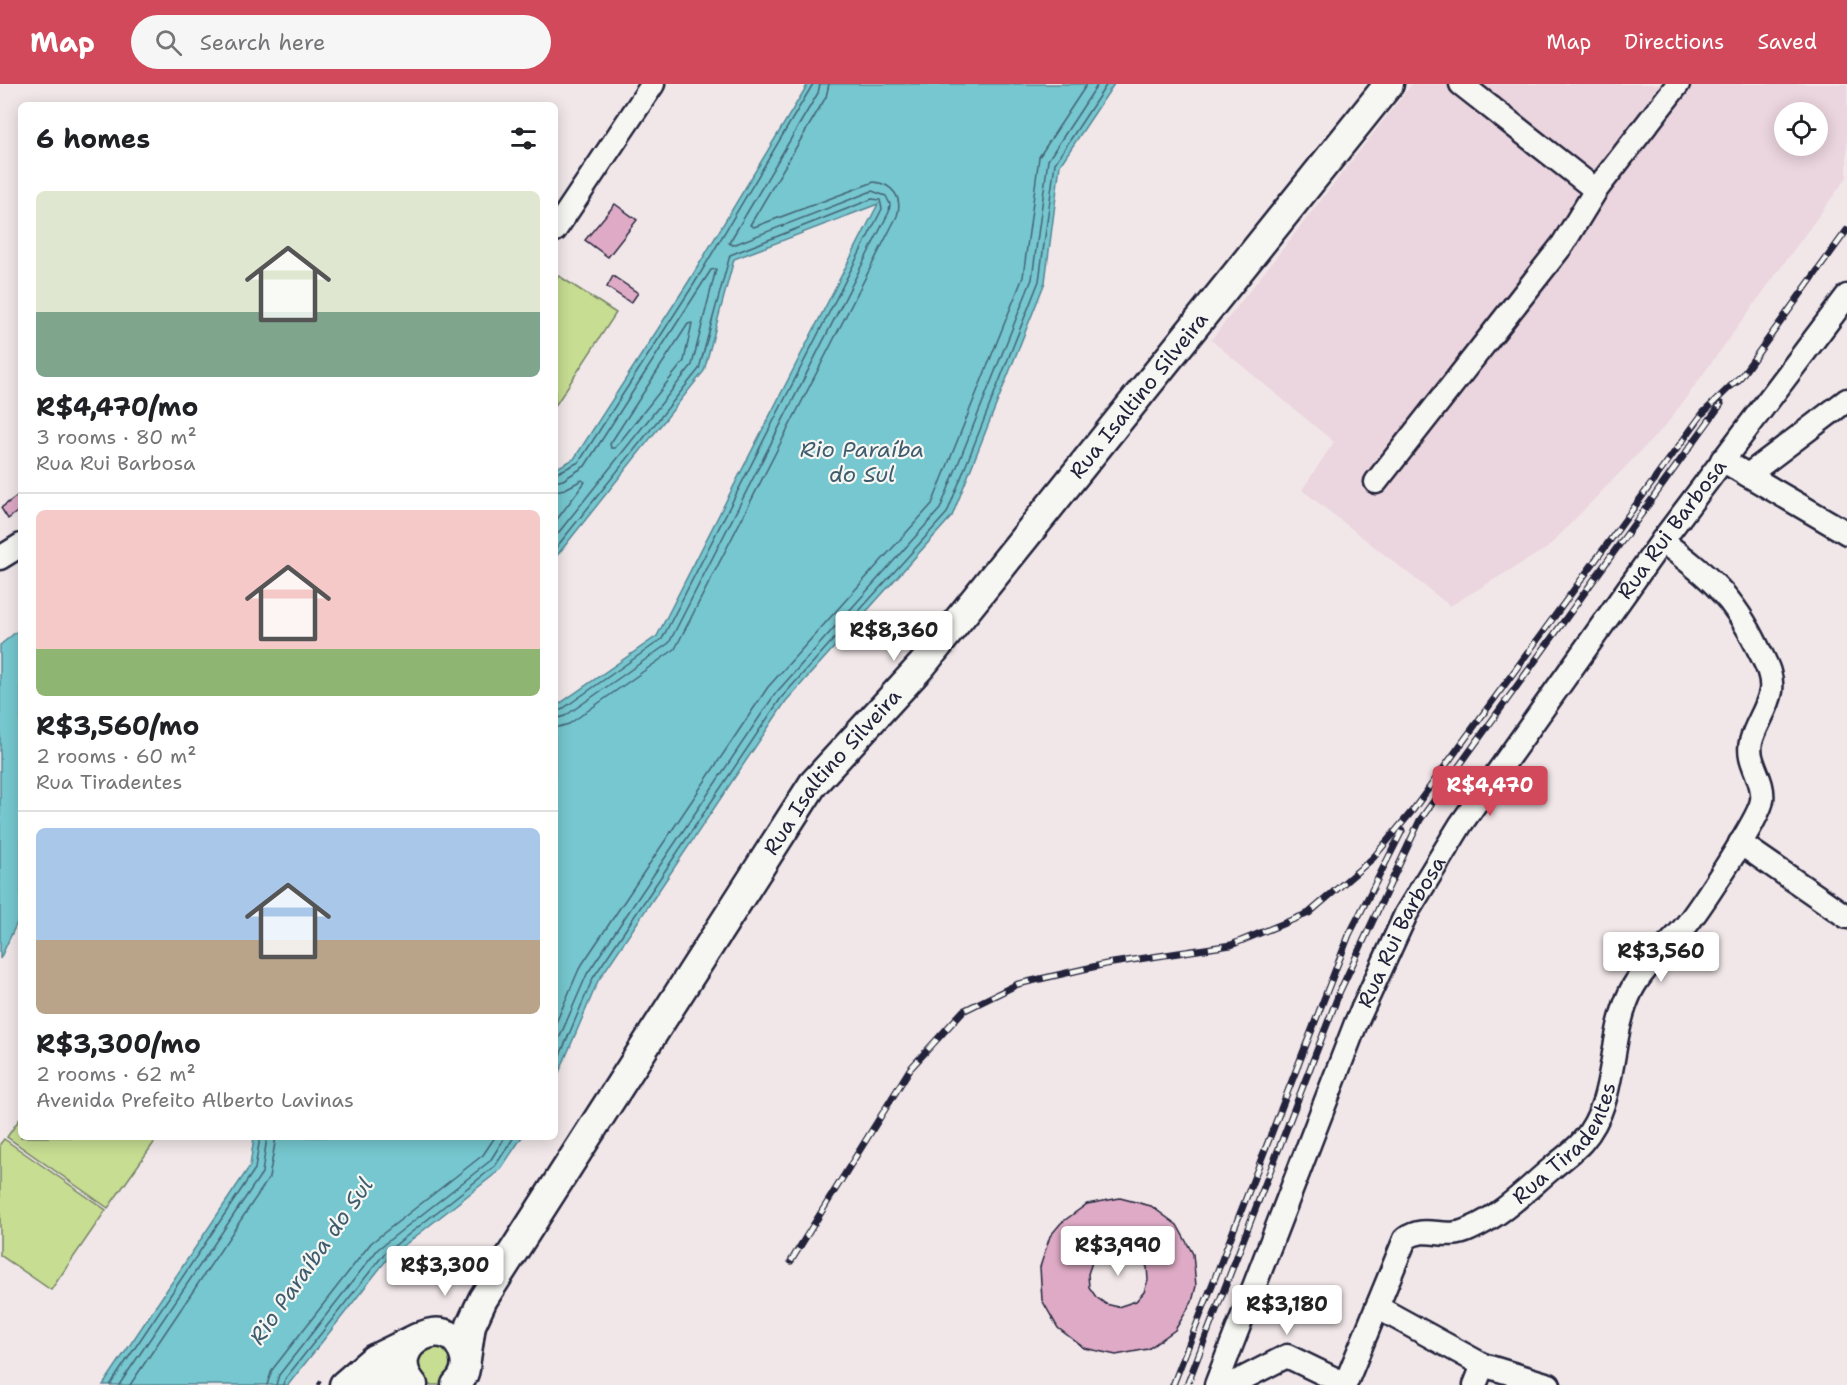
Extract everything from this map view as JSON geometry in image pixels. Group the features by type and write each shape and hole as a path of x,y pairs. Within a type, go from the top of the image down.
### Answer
{"main road":[{"name":"Rua Isaltino Silveira","path":"483,1299 813,784 923,664 1389,84"},
{"path":"344,1385 374,1359 425,1335 483,1299"},
{"path":"465,1376 471,1325 483,1299"},
{"path":"377,1385 384,1382 411,1382 404,1362 406,1353 425,1335 452,1337 463,1351 465,1376"}],"street":[{"path":"1461,84 1596,190"},
{"path":"1376,482 1563,244 1596,190 1678,84"},
{"path":"558,225 651,85"},
{"name":"Rua Rui Barbosa","path":"1216,1385 1356,1023 1406,914 1461,824 1662,541 1847,296"},
{"path":"1748,475 1847,400"},
{"path":"1722,460 1847,533"},
{"name":"Rua Tiradentes","path":"1345,1384 1405,1239 1415,1232 1427,1231 1448,1236 1470,1230 1505,1208 1582,1142 1597,1120 1607,1094 1618,1030 1631,991 1647,969 1686,926 1740,843 1762,800 1761,784 1749,749 1771,692 1770,673 1745,620 1732,601 1712,579 1662,541"},
{"path":"0,558 18,546"},
{"path":"1740,843 1847,916"},
{"path":"1377,1307 1479,1375 1549,1385"},
{"path":"1230,1385 1287,1356 1345,1384"}],"shaded area":[{"path":"1412,84 1847,84 1847,177 1666,425 1547,548 1450,606 1302,490 1334,442 1211,340"}],"green space":[{"path":"558,277 616,313 558,401"},
{"path":"18,1121 18,1140 156,1140 108,1208 7,1137"},
{"path":"4,1139 106,1210 51,1290 0,1255 0,1144"},
{"path":"420,1345 455,1347 447,1385 426,1385 412,1358"}],"water":[{"name":"Rio Paraíba do Sul","path":"808,84 1114,84 1060,165 1045,282 952,516 786,701 598,981 558,1075 558,705 657,636 878,204 734,259 704,371 558,554 558,467 574,459 689,281"},
{"path":"18,630 18,920 0,959 0,645"},
{"name":"Rio Paraíba do Sul","path":"254,1140 520,1140 500,1170 388,1258 288,1385 103,1385 250,1166"}],"building":[{"path":"615,204 637,220 608,257 585,240"},
{"path":"613,276 638,293 631,303 607,287"},
{"path":"18,495 18,511 8,519 1,508"},
{"path":"1120,1198 1151,1206 1177,1225 1193,1254 1196,1286 1192,1302 1175,1330 1148,1349 1116,1355 1084,1348 1058,1328 1042,1300 1040,1267 1050,1236 1061,1223 1087,1204","holes":["1117,1247 1130,1249 1147,1267 1148,1280 1144,1292 1136,1301 1118,1307 1106,1304 1096,1297 1089,1287 1088,1274 1092,1262 1100,1253"]}],"railway":[{"path":"1737,382 1847,230"},
{"path":"791,1261 910,1069 963,1011 1018,984 1106,964 1231,945 1309,913 1373,858 1413,810 1703,413 1741,376"},
{"path":"1187,1385 1340,991 1420,820 1721,404"},
{"path":"1173,1385 1349,935 1402,831"}]}
